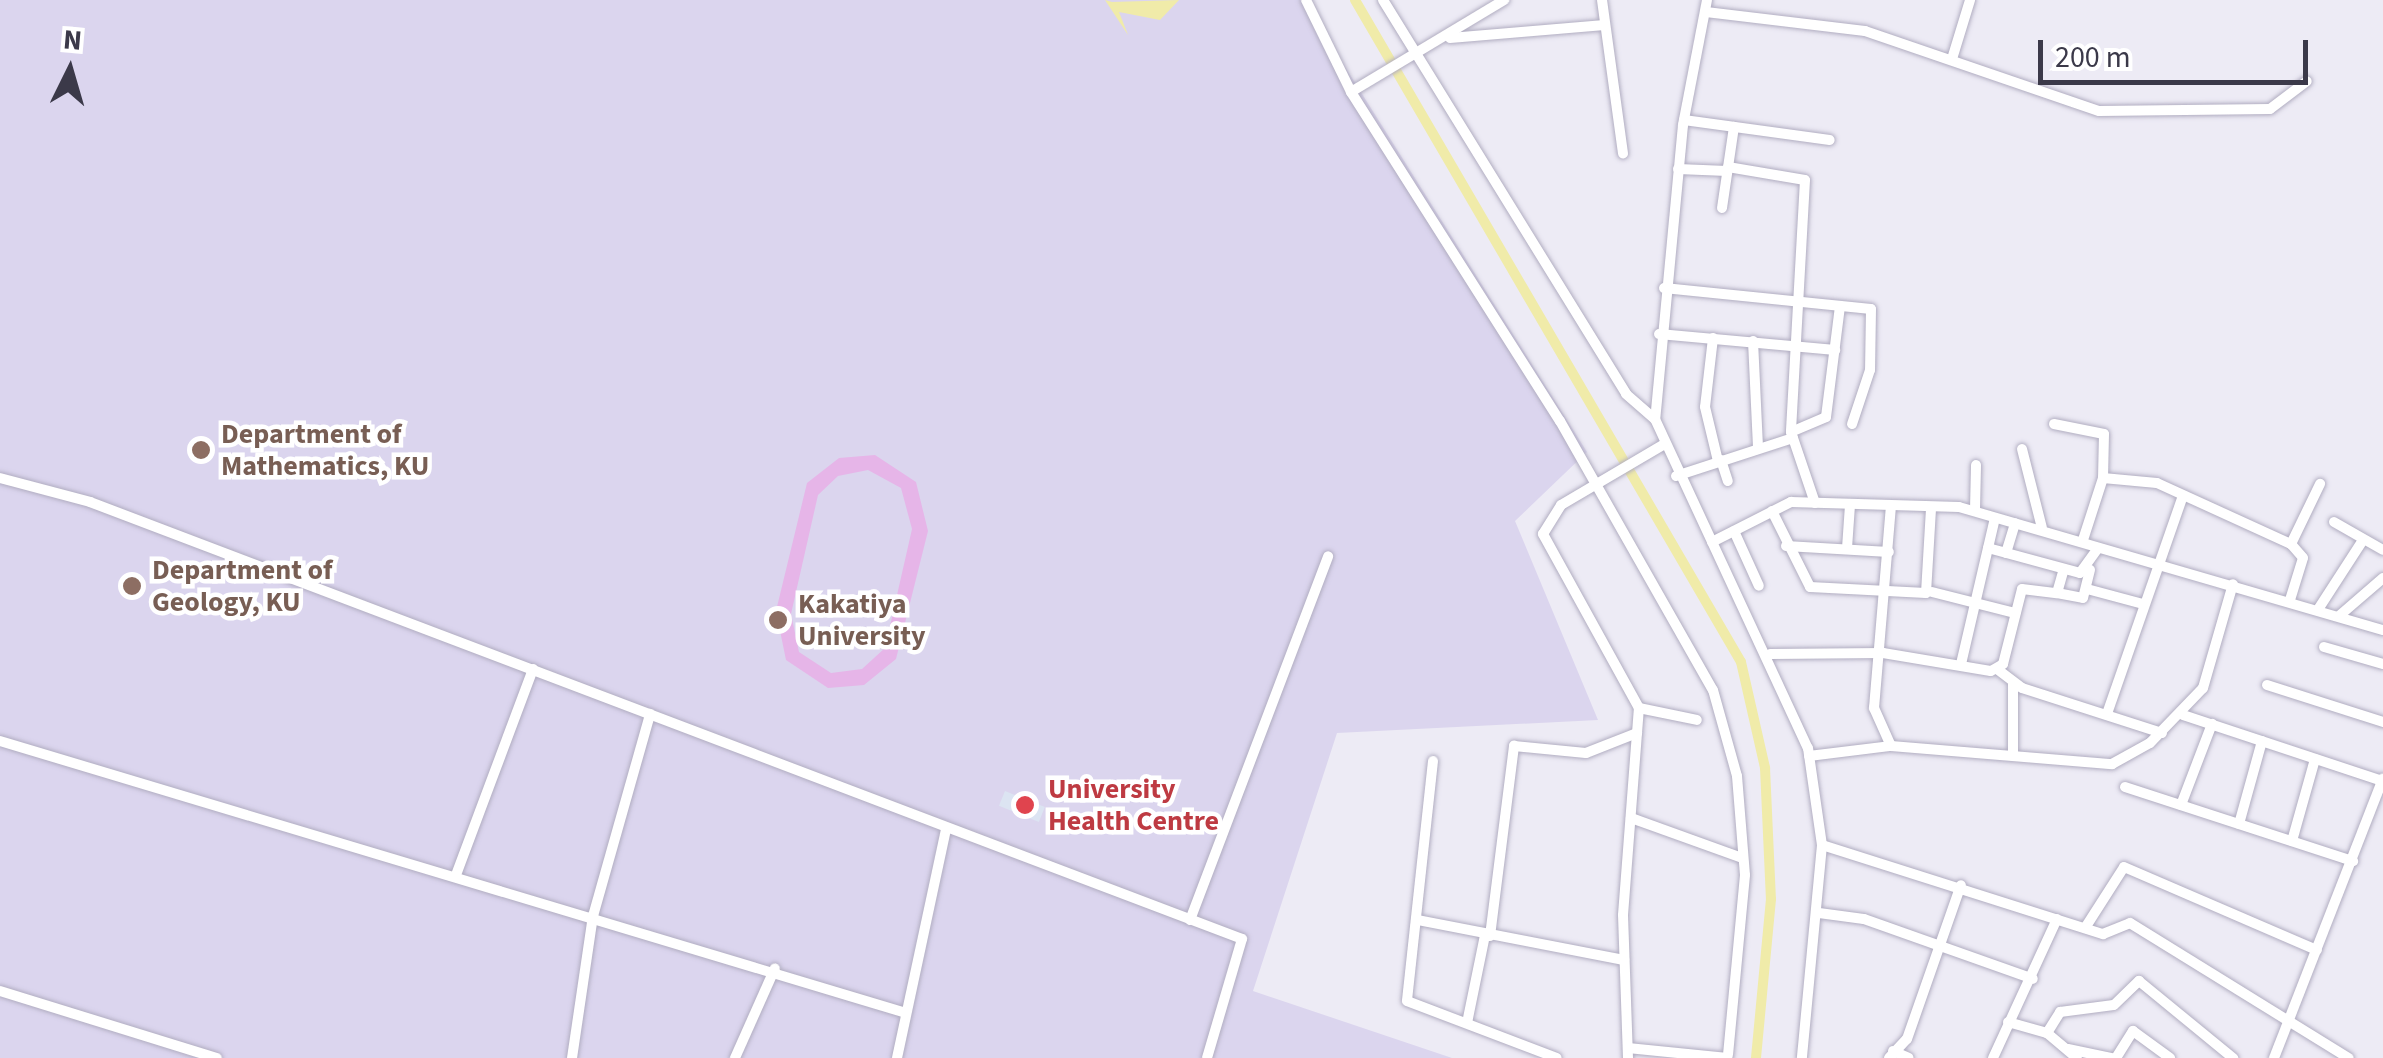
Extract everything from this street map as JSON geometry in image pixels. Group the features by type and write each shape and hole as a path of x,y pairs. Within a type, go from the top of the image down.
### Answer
{"street":[{"path":"1306,0 1352,92 1601,484 1712,690 1737,776 1742,858 1728,1056 1628,1053 1624,960 1639,708 1544,534 1561,505 1601,484 1658,448"},
{"path":"1383,0 1414,56 1626,394 1655,419"},
{"path":"1352,92 1449,38 1504,0"},
{"path":"1602,0 1623,154"},
{"path":"1952,58 1970,0"},
{"path":"1802,1058 1819,913 1822,845 1809,756 1770,654 1658,448 1655,419 1659,334 1678,168 1706,6 1778,14 1952,58 2076,107 2136,114 2270,108 2307,81"},
{"path":"1449,38 1604,25"},
{"path":"1684,120 1830,140"},
{"path":"1722,208 1734,127"},
{"path":"1678,168 1728,169 1805,180 1792,435 1814,503"},
{"path":"1664,288 1840,306 1877,317 1852,424"},
{"path":"1676,476 1824,421 1840,306"},
{"path":"1659,334 1835,350"},
{"path":"1713,338 1705,407 1728,481"},
{"path":"1753,341 1758,448"},
{"path":"2054,424 2103,429 2103,478 2083,540"},
{"path":"2022,449 2042,528"},
{"path":"1974,510 1976,466"},
{"path":"0,478 90,502 1242,939 1207,1058"},
{"path":"2103,478 2157,482 2290,544 2302,558 2290,600"},
{"path":"2290,544 2320,484"},
{"path":"2108,710 2156,563 2183,496"},
{"path":"1712,542 1772,511 1814,503 1974,510 2319,608 2383,630"},
{"path":"1847,548 1850,505"},
{"path":"1890,746 1874,712 1883,653 1891,508"},
{"path":"1932,508 1932,592"},
{"path":"1772,511 1786,546 1810,587 1932,592 2016,614"},
{"path":"1960,664 1995,518"},
{"path":"2334,522 2383,550"},
{"path":"2006,553 2015,523"},
{"path":"1734,531 1758,586"},
{"path":"2319,608 2363,540"},
{"path":"1786,546 1889,552"},
{"path":"1988,548 2064,569 2090,570"},
{"path":"1998,669 2026,585 2078,599 2087,589 2098,548"},
{"path":"1190,920 1328,556"},
{"path":"2057,593 2064,569"},
{"path":"2339,616 2383,578"},
{"path":"1809,756 1890,746 2112,764 2183,715 2222,645 2234,584"},
{"path":"2087,589 2144,604"},
{"path":"2324,647 2383,664"},
{"path":"1770,654 1883,653 1998,669 2013,684 2108,710 2162,733"},
{"path":"456,875 533,670"},
{"path":"2013,684 2014,756"},
{"path":"2267,685 2383,722"},
{"path":"1639,708 1697,720"},
{"path":"572,1058 592,916 650,714"},
{"path":"2183,715 2382,780 2379,803 2274,1058"},
{"path":"2181,805 2212,724"},
{"path":"1467,1023 1488,935 1514,746 1586,753 1637,733"},
{"path":"0,741 775,968 906,1012"},
{"path":"2239,824 2262,741"},
{"path":"2292,841 2316,759"},
{"path":"1433,761 1406,1001 1557,1058"},
{"path":"2125,787 2353,861"},
{"path":"1631,818 1742,858"},
{"path":"897,1058 946,829"},
{"path":"1822,845 1960,885 2106,934 2130,923 2346,1057"},
{"path":"2085,928 2124,867 2317,950"},
{"path":"1891,1054 1907,1039 1960,885"},
{"path":"1819,913 1940,942 2033,979"},
{"path":"1993,1058 2033,979 2057,919"},
{"path":"1418,920 1624,960"},
{"path":"735,1058 775,968"},
{"path":"2047,1033 2060,1012 2114,1005 2139,980 2233,1058"},
{"path":"0,991 217,1058"},
{"path":"2008,1022 2047,1033 2077,1058"},
{"path":"2067,1049 2114,1058 2133,1031 2170,1058"},
{"path":"1891,1054 1909,1058"}],"shaded area":[{"name":"Kakatiya University","path":"0,0 1303,0 1587,452 1515,521 1598,720 1337,733 1253,991 1452,1058 0,1058"},
{"path":"1105,0 1179,0 1160,20 1119,12 1128,35"},
{"path":"875,455 916,482 928,531 896,659 864,685 828,688 786,660 776,611 807,483 839,458","holes":["868,470 901,488 912,529 885,648 862,669 831,673 799,652 791,614 818,495 838,476"]},
{"path":"1005,791 1045,807 1039,822 999,806"}],"waterway":[{"path":"1355,0 1741,662 1765,768 1771,899 1756,1058"}],"place":[{"name":"Department of Mathematics, KU","path":"201,450"},
{"name":"Department of Geology, KU","path":"132,586"},
{"name":"Kakatiya University","path":"778,620"},
{"name":"University Health Centre","path":"1025,805"}]}
